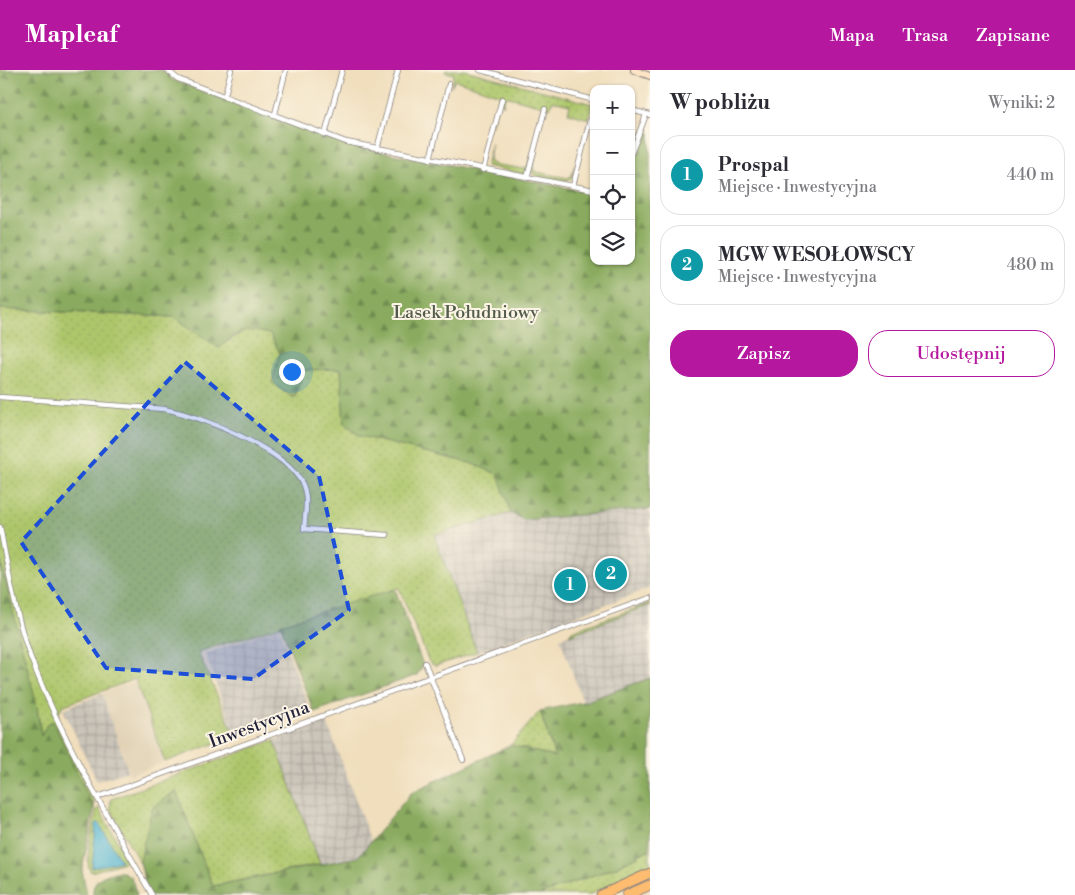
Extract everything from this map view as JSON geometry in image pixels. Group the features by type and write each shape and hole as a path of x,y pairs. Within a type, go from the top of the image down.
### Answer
{"highway":[{"path":"601,895 650,873"},
{"path":"627,895 650,885"}],"main road":[{"path":"634,70 649,76"}],"street":[{"path":"225,95 231,70"},
{"path":"275,114 286,70"},
{"path":"325,134 342,70"},
{"path":"377,149 398,70"},
{"path":"480,70 590,99"},
{"path":"168,71 178,78 325,134 377,149 590,189"},
{"path":"430,159 449,84"},
{"path":"483,170 502,99"},
{"path":"528,178 545,110"},
{"path":"635,111 648,115 635,145"},
{"path":"573,186 590,120"},
{"path":"0,397 164,409 184,414 260,446 289,469 302,483 304,491 304,529 387,535"},
{"path":"0,527 11,584 33,664 77,758 152,895"},
{"name":"Inwestycyjna","path":"98,797 650,598"},
{"path":"425,663 463,760"}],"highlighted area":[{"path":"185,362 319,476 349,610 253,679 106,668 21,542"}],"shaded area":[{"path":"650,509 650,588 477,652 434,535 511,513 524,520"},
{"path":"650,605 650,678 583,702 560,638"},
{"path":"279,627 310,710 235,736 205,654"},
{"path":"136,681 165,762 130,775 102,694"},
{"path":"102,694 128,771 97,781 63,709"},
{"path":"327,722 371,842 358,857 320,864 274,740"}],"green space":[{"name":"Lasek Południowy","path":"0,70 162,70 173,80 329,139 366,149 590,192 590,265 635,265 635,151 643,131 650,133 650,509 524,520 511,513 498,474 470,463 360,436 344,424 341,369 304,370 294,398 272,383 280,353 270,334 254,331 242,332 232,337 219,348 174,317 0,309"},
{"path":"446,70 465,70 590,103 589,119 568,113 570,105 552,101 550,108 505,96 503,106 500,98 491,127 500,95 455,80 451,87 454,74 445,72"},
{"path":"492,142 489,159 492,164 524,169 527,167 532,154 527,172 523,174 486,166"},
{"path":"535,156 533,168 536,172 568,178 572,175 575,164 572,179 566,181 535,176 532,173"},
{"path":"0,309 174,317 219,347 247,329 270,334 280,353 272,383 295,397 304,370 341,369 344,424 360,436 470,463 499,474 511,513 434,535 477,652 435,666 429,662 399,588 198,652 235,736 165,762 135,679 62,706 56,720 94,799 94,809 53,721 41,737 39,719 0,560"},
{"path":"0,560 37,706 41,736 47,724 53,721 94,809 82,870 87,895 0,895"},
{"path":"395,589 423,665 417,675 314,712 280,624"},
{"path":"650,603 650,605 569,635 572,631"},
{"path":"650,678 650,849 616,867 539,895 147,895 140,861 152,808 176,791 213,886 358,857 412,792 511,745 555,757 540,711 587,701"},
{"path":"540,711 555,757 511,745"},
{"path":"274,740 320,864 213,886 175,791 152,808 141,865 110,809 111,799"},
{"path":"99,808 128,861 91,872 88,860 90,842 96,810"},
{"path":"650,849 650,869 588,895 539,895 616,867"},
{"path":"115,872 123,872 131,877 137,895 93,895 96,882 102,877"}],"water":[{"path":"98,822 121,861 92,868 96,824"}],"place":[{"name":"MGW WESOŁOWSCY","path":"611,574"},
{"name":"Prospal","path":"570,585"}]}
